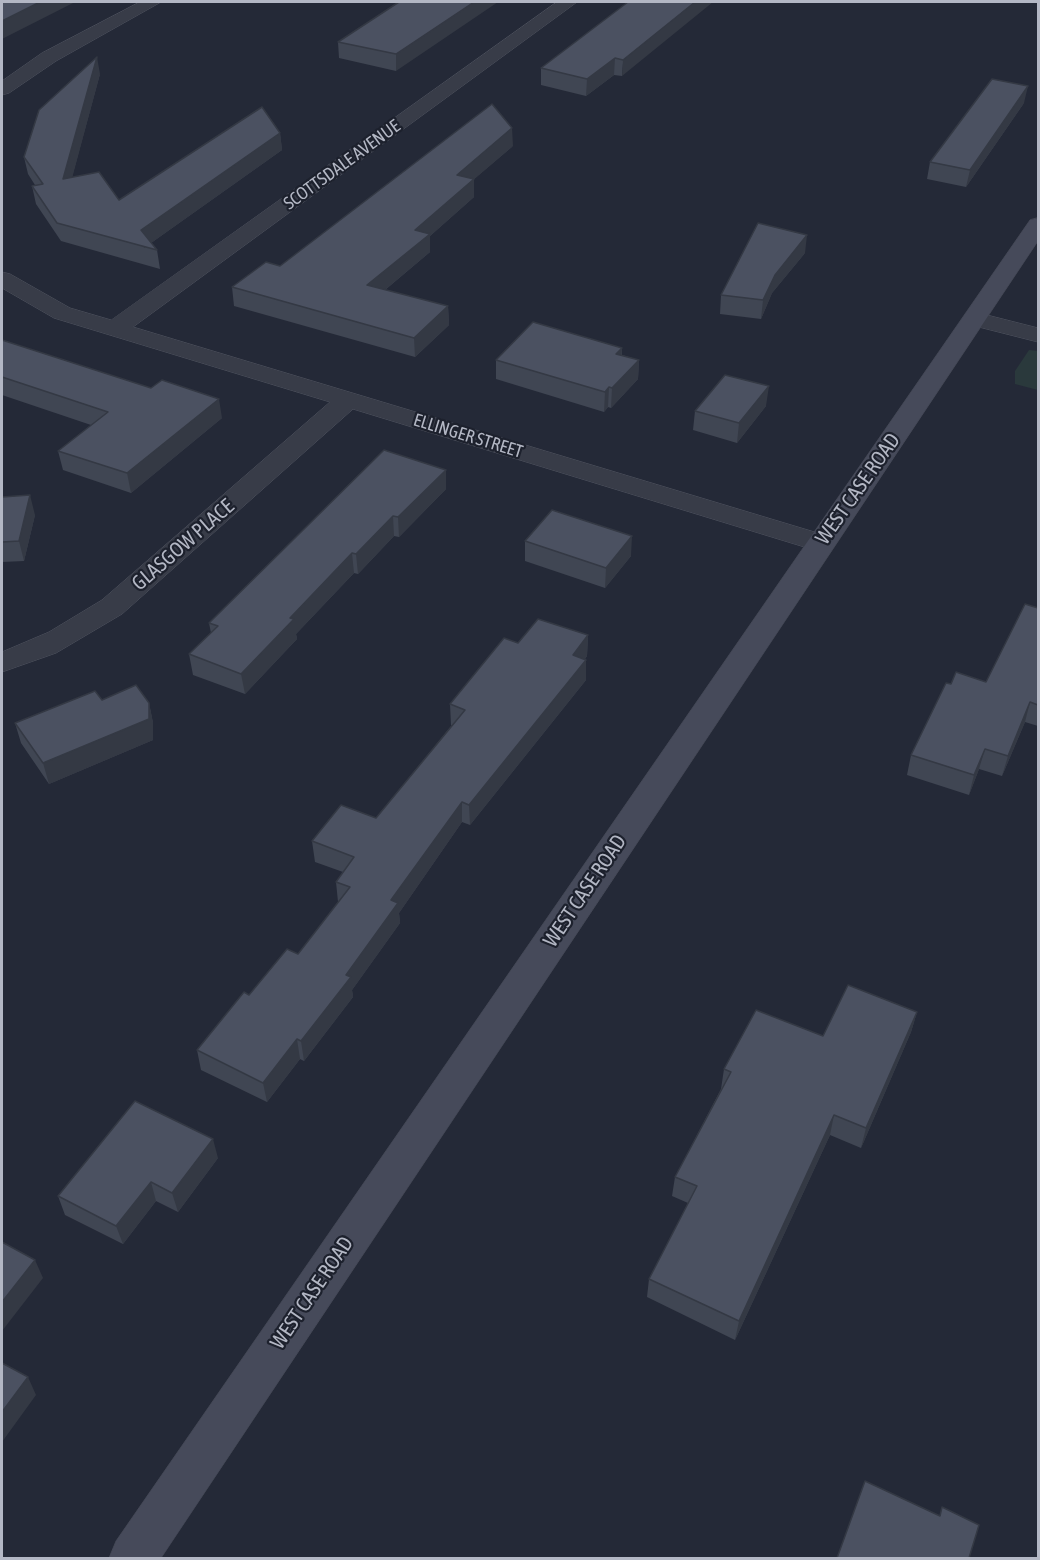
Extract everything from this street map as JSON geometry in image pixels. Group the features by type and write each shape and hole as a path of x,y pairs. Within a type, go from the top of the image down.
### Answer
{"main road":[{"name":"WEST CASE ROAD","path":"133,1558 1038,225"}],"street":[{"path":"2,89 49,57 152,2"},
{"name":"SCOTTSDALE AVENUE","path":"116,329 568,2"},
{"name":"ELLINGER STREET","path":"2,279 62,313 821,543"},
{"path":"975,319 1038,334"},
{"name":"GLASGOW PLACE","path":"2,662 31,654 77,632 112,607 348,400"}],"shaded area":[{"path":"1029,350 1038,351 1038,390 1015,384 1015,371"}],"building":[{"path":"2,2 40,2 2,21"},
{"path":"399,2 474,2 396,54 338,42"},
{"path":"628,2 695,2 623,60 615,58 587,79 541,68"},
{"path":"97,57 63,179 99,172 119,200 262,107 280,133 141,230 157,250 57,223 32,186 43,184 24,157 39,110"},
{"path":"992,79 1028,86 970,170 930,162"},
{"path":"492,104 512,128 457,175 474,179 415,230 430,234 367,285 448,306 414,338 232,287 266,262 280,266"},
{"path":"758,223 807,235 775,275 763,300 721,295"},
{"path":"533,322 622,348 616,354 639,360 612,388 609,387 605,392 496,360"},
{"path":"2,340 151,388 162,380 219,399 127,473 58,451 108,412 2,377"},
{"path":"725,375 769,386 739,423 695,411"},
{"path":"384,450 446,470 398,517 393,516 356,554 352,553 290,618 294,619 241,674 189,654 218,626 209,623"},
{"path":"30,495 19,541 2,542 2,497"},
{"path":"552,510 632,536 606,568 525,541"},
{"path":"1025,604 1038,608 1038,705 1030,702 1008,756 985,749 974,775 911,755 946,683 951,684 956,672 986,682"},
{"path":"538,619 588,635 573,655 586,660 469,805 462,802 391,900 398,903 346,975 351,977 301,1041 297,1039 263,1083 197,1050 244,992 249,995 287,949 298,954 350,887 336,882 354,857 312,841 341,805 376,818 465,710 450,704 504,638 518,643"},
{"path":"136,685 149,703 149,719 43,763 15,723 95,691 102,700"},
{"path":"848,985 917,1012 866,1128 834,1115 739,1321 649,1279 697,1186 675,1177 731,1072 724,1069 756,1010 823,1036"},
{"path":"135,1101 213,1139 172,1193 151,1182 116,1226 58,1196"},
{"path":"2,1242 35,1260 2,1302"},
{"path":"2,1363 28,1377 2,1412"},
{"path":"865,1481 940,1516 942,1507 979,1525 969,1558 837,1558"}]}
